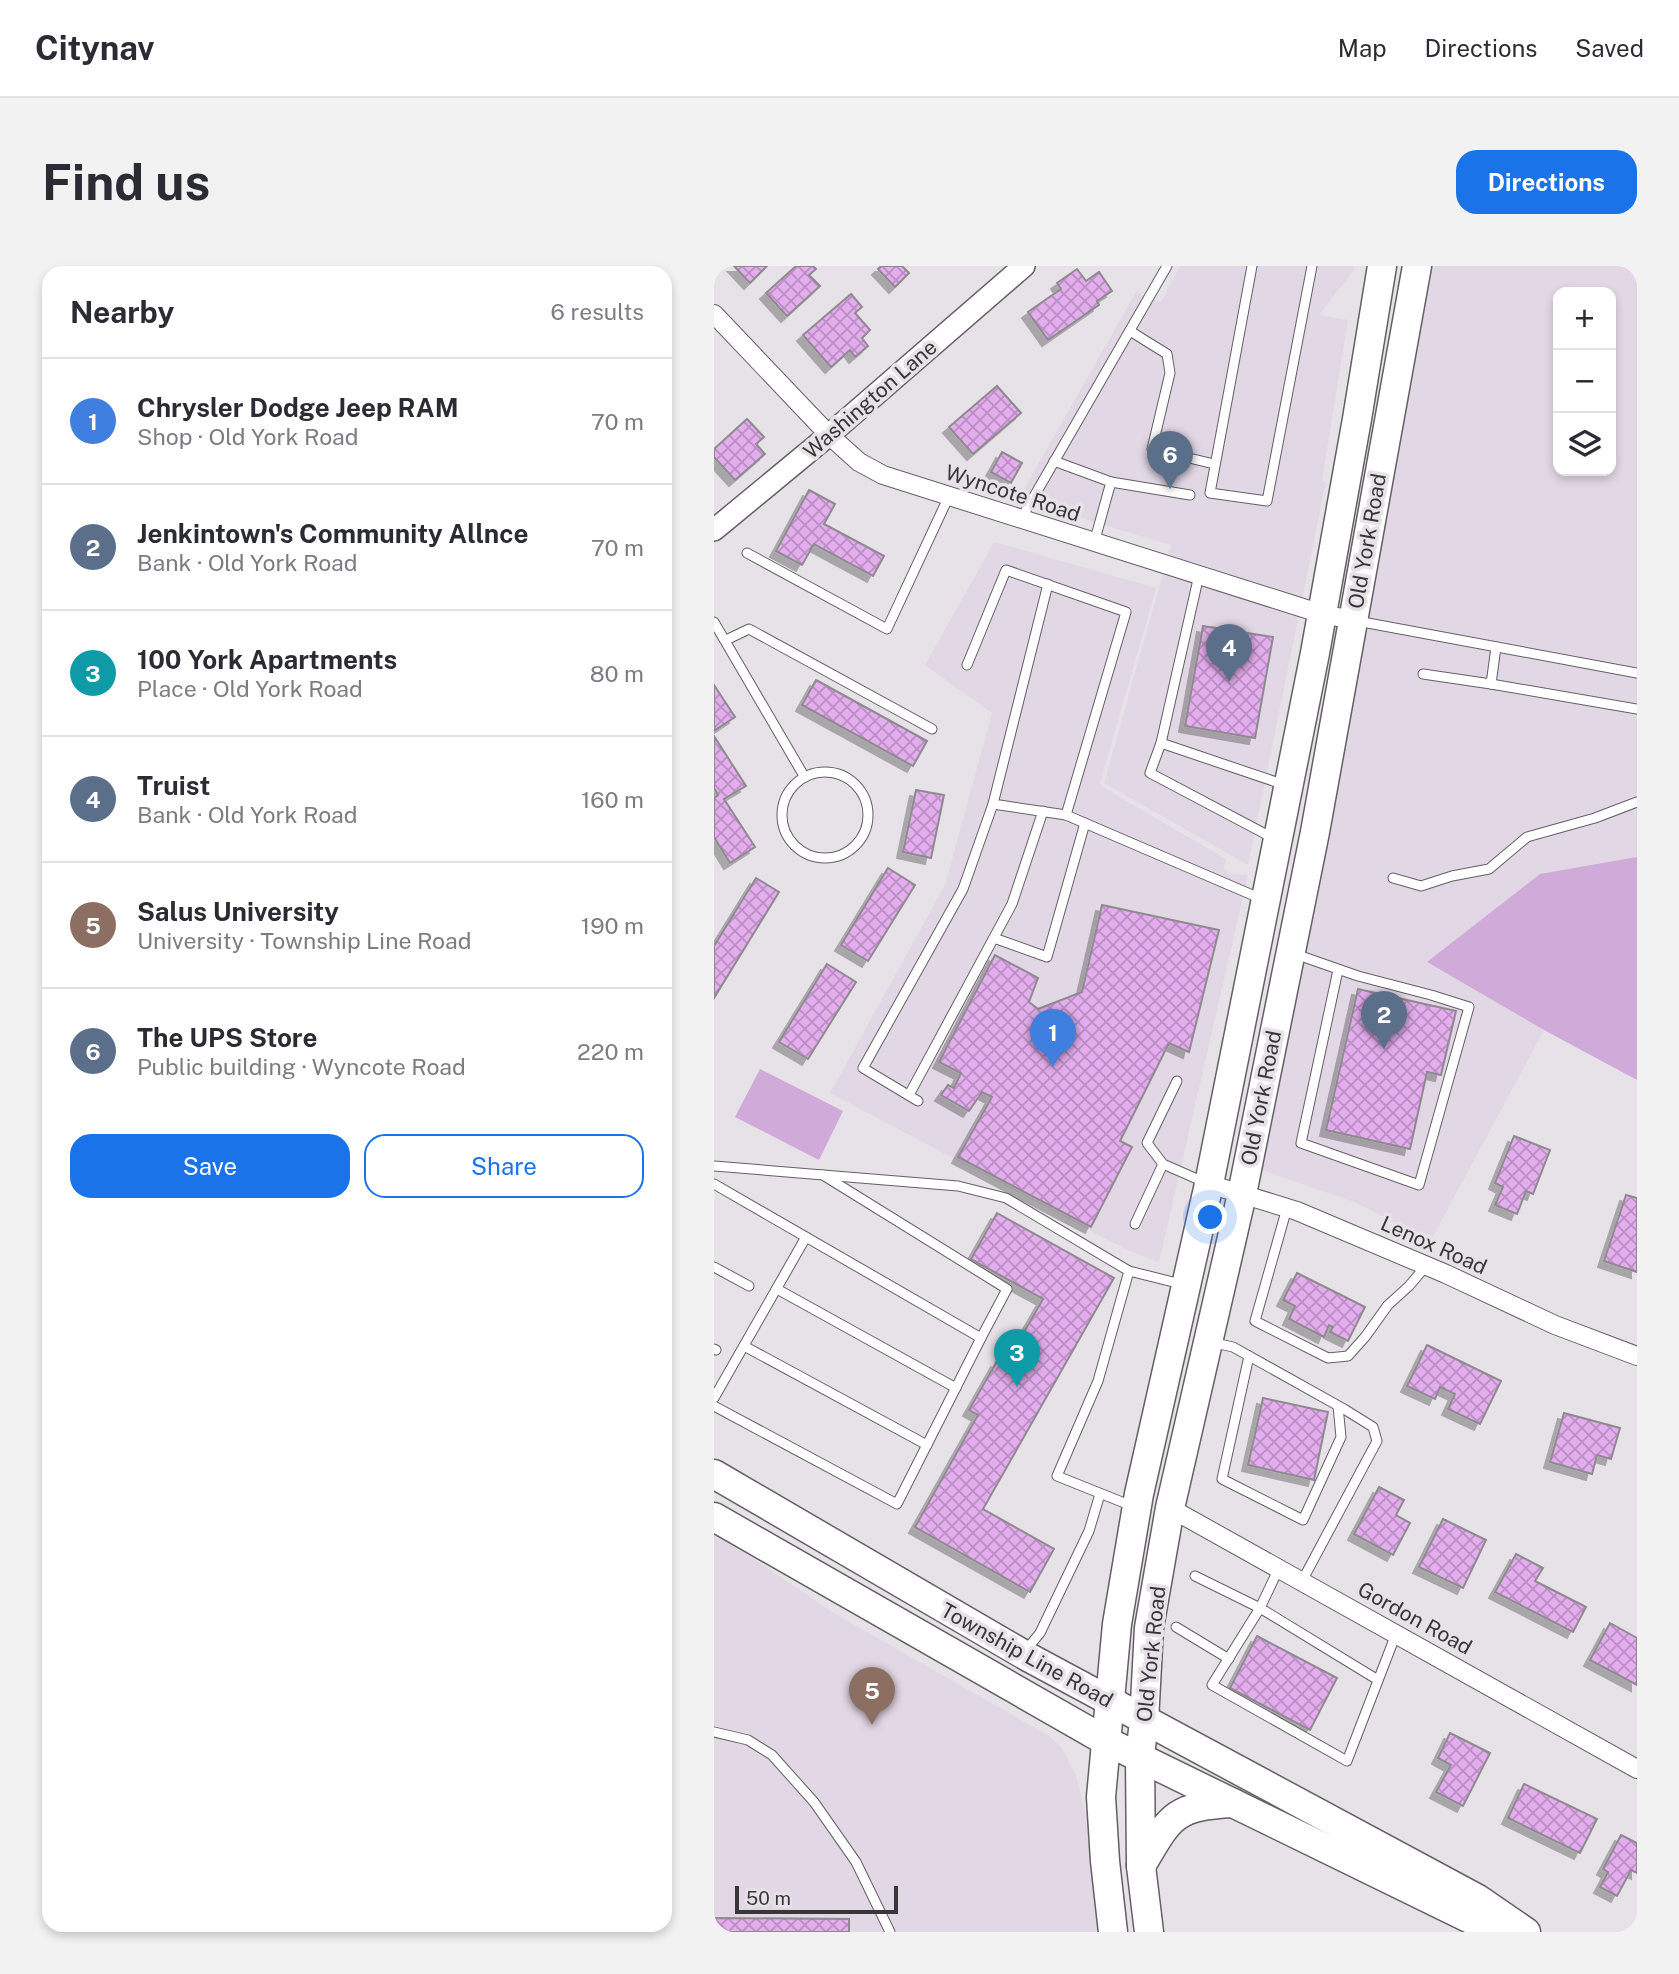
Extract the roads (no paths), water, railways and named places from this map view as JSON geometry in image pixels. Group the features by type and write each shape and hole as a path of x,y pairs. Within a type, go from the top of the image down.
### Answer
{"main road":[{"name":"Old York Road","path":"1113,1932 1101,1797 1117,1625 1137,1508 1209,1184 1289,786 1357,419 1382,266"},
{"name":"Old York Road","path":"1149,1932 1141,1866 1140,1756 1149,1628 1170,1508 1242,1194 1290,953 1417,266"},
{"path":"1265,901 1298,912"},
{"name":"Township Line Road","path":"714,1474 1023,1654 1478,1899 1526,1932"},
{"name":"Township Line Road","path":"714,1517 1106,1741 1497,1932"},
{"path":"1141,1866 1169,1821 1178,1814 1204,1804 1233,1802"}],"street":[{"name":"Washington Lane","path":"714,530 829,435 1024,266"},
{"name":"Wyncote Road","path":"714,314 829,435 859,462 883,475 1322,614 1353,620"},
{"name":"Lenox Road","path":"1209,1184 1286,1208 1340,1229 1555,1325 1637,1356"},
{"name":"Gordon Road","path":"1170,1508 1637,1769"}],"lane":[{"path":"1021,519 1167,266"},
{"path":"1252,266 1210,493 1267,501 1312,266"},
{"path":"1130,331 1167,354 1170,373 1152,449 1214,464"},
{"path":"1054,461 1111,482 1190,495"},
{"path":"1094,543 1111,482"},
{"path":"747,553 887,629 949,496"},
{"path":"967,665 1006,570 1126,612 1066,815"},
{"path":"1199,575 1161,743 1150,773 1278,841"},
{"path":"918,1101 863,1068 963,889 993,804 1048,584"},
{"path":"1353,620 1637,673"},
{"path":"714,622 804,776"},
{"path":"726,640 749,629 932,729"},
{"path":"1491,684 1496,647"},
{"path":"1423,674 1637,709"},
{"path":"1161,743 1289,786"},
{"path":"824,772 848,778 864,796 869,820 858,844 847,853 835,858 821,859 808,855 789,839 784,830 783,808 786,797 804,776 824,772"},
{"path":"1393,878 1421,886 1452,876 1489,870 1527,837 1595,818 1637,802"},
{"path":"993,804 1066,815 1265,901"},
{"path":"909,1095 1012,904 1043,811"},
{"path":"994,938 1047,957 1085,823"},
{"path":"1290,953 1338,970 1469,1007 1419,1185 1301,1143 1338,970"},
{"path":"1177,1081 1147,1143 1163,1164 1209,1184"},
{"path":"1135,1224 1163,1164"},
{"path":"714,1166 958,1186 1006,1198 1129,1271 1186,1286"},
{"path":"714,1406 897,1504 1007,1289 823,1175"},
{"path":"714,1184 981,1338"},
{"path":"1286,1208 1255,1321 1328,1358 1348,1356 1365,1338 1388,1305 1426,1266"},
{"path":"714,1398 806,1237"},
{"path":"714,1267 749,1286"},
{"path":"1129,1271 1098,1381 1057,1476 1137,1508"},
{"path":"777,1289 956,1388"},
{"path":"1208,1342 1233,1347 1373,1427 1377,1441 1302,1581"},
{"path":"744,1346 927,1445"},
{"path":"1249,1356 1222,1479 1303,1520 1341,1437 1338,1406"},
{"path":"1023,1654 1040,1633 1089,1531 1100,1494"},
{"path":"1279,1569 1260,1608 1212,1685 1347,1761 1396,1634"},
{"path":"1195,1576 1260,1608 1378,1680"},
{"path":"1176,1627 1229,1658"},
{"path":"714,1732 748,1740 772,1755 814,1802 856,1862 890,1932"}],"place":[{"name":"The UPS Store","path":"1170,489"},
{"name":"Truist","path":"1229,682"},
{"name":"Jenkintown's Community Allnce","path":"1384,1049"},
{"name":"Chrysler Dodge Jeep RAM","path":"1053,1067"},
{"name":"100 York Apartments","path":"1017,1387"},
{"name":"Salus University","path":"872,1725"}]}
